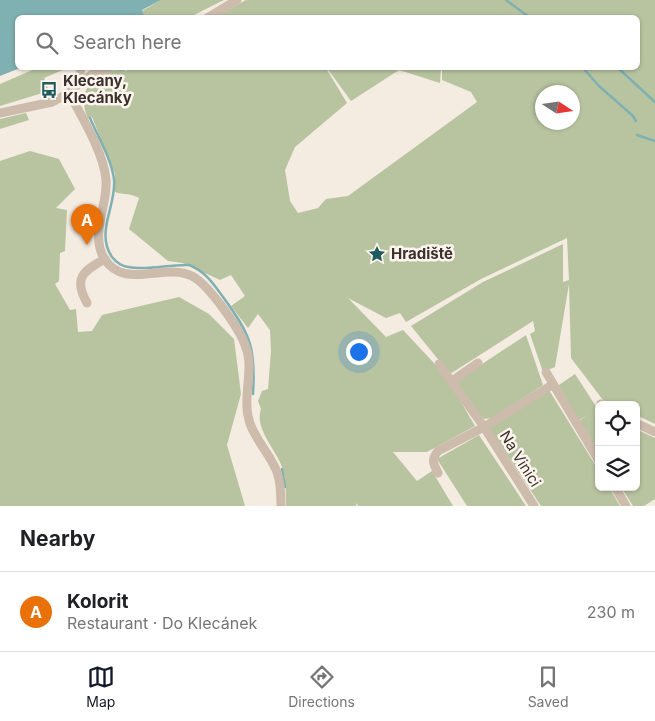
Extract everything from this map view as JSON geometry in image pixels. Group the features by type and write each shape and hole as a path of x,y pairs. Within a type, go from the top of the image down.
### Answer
{"street":[{"path":"212,15 237,0"},
{"path":"78,84 82,70"},
{"path":"0,113 52,102 69,93 91,75 104,70"},
{"path":"69,93 83,118 104,167 106,182 100,242 105,259 112,267 127,274 138,275 173,271 186,273 194,277 204,286 234,324 246,348 249,365 247,401 251,426 276,471 280,482 281,506"},
{"path":"87,304 81,294 80,280 84,272 105,259"},
{"path":"452,380 478,363"},
{"path":"439,364 484,427"},
{"path":"546,372 595,455"},
{"name":"Na Vinici","path":"438,472 433,463 433,458 438,451 484,427 552,385"},
{"path":"640,424 655,432"},
{"name":"Na Vinici","path":"484,427 534,506"},
{"path":"617,491 626,506"}],"green space":[{"path":"161,0 224,0 194,15 144,15 142,11"},
{"path":"246,0 655,0 655,424 640,417 640,401 603,400 571,358 569,284 555,367 543,372 530,334 535,331 533,321 450,374 411,326 483,282 563,244 563,282 569,280 567,238 481,279 406,322 400,313 386,318 348,298 386,337 403,330 433,362 451,385 475,426 427,452 393,452 417,481 432,471 453,506 358,506 357,503 356,506 286,506 286,486 283,471 260,424 261,409 258,401 262,391 268,389 271,351 270,330 258,314 248,328 231,306 245,296 231,275 220,280 183,263 168,261 129,229 139,198 115,192 115,174 92,117 88,119 84,99 86,91 95,80 116,70 327,70 347,103 295,147 285,170 290,201 298,213 318,208 326,199 348,196 477,102 471,92 442,80 442,70 640,70 640,15 220,15"},
{"path":"32,70 63,70 44,78 49,91 0,106 0,84"},
{"path":"328,70 399,70 351,101"},
{"path":"399,70 441,70 440,83"},
{"path":"26,113 29,120 0,129 0,119"},
{"path":"30,151 59,159 75,189 56,208 67,210 65,251 60,253 59,281 55,284 70,310 76,309 78,332 92,331 102,315 179,297 209,314 234,339 241,394 227,445 245,506 0,506 0,161"},
{"path":"526,335 543,385 492,418 481,418 457,383 458,380"},
{"path":"575,374 595,405 595,447 578,422 587,415 578,421 556,387"},
{"path":"549,390 595,465 595,491 611,491 620,506 541,506 489,428"},
{"path":"640,431 655,438 655,499 644,506 633,506 624,491 640,491"},
{"path":"479,435 526,506 467,506 437,459"}],"water":[{"path":"0,0 161,0 142,10 144,15 15,15 15,70 0,76"}],"waterway":[{"path":"506,0 526,15"},
{"path":"585,70 636,121"},
{"path":"620,70 655,102"},
{"path":"90,118 107,155 114,179 113,199 106,228 107,248 112,257 121,265 136,268 189,265 208,278 240,321 249,342 253,364 253,394"},
{"path":"637,135 655,141"},
{"path":"282,469 285,487"}],"place":[{"name":"Klecany, Klecánky","path":"49,90"},
{"name":"Kolorit","path":"87,245"},
{"name":"Hradiště","path":"377,254"}]}
